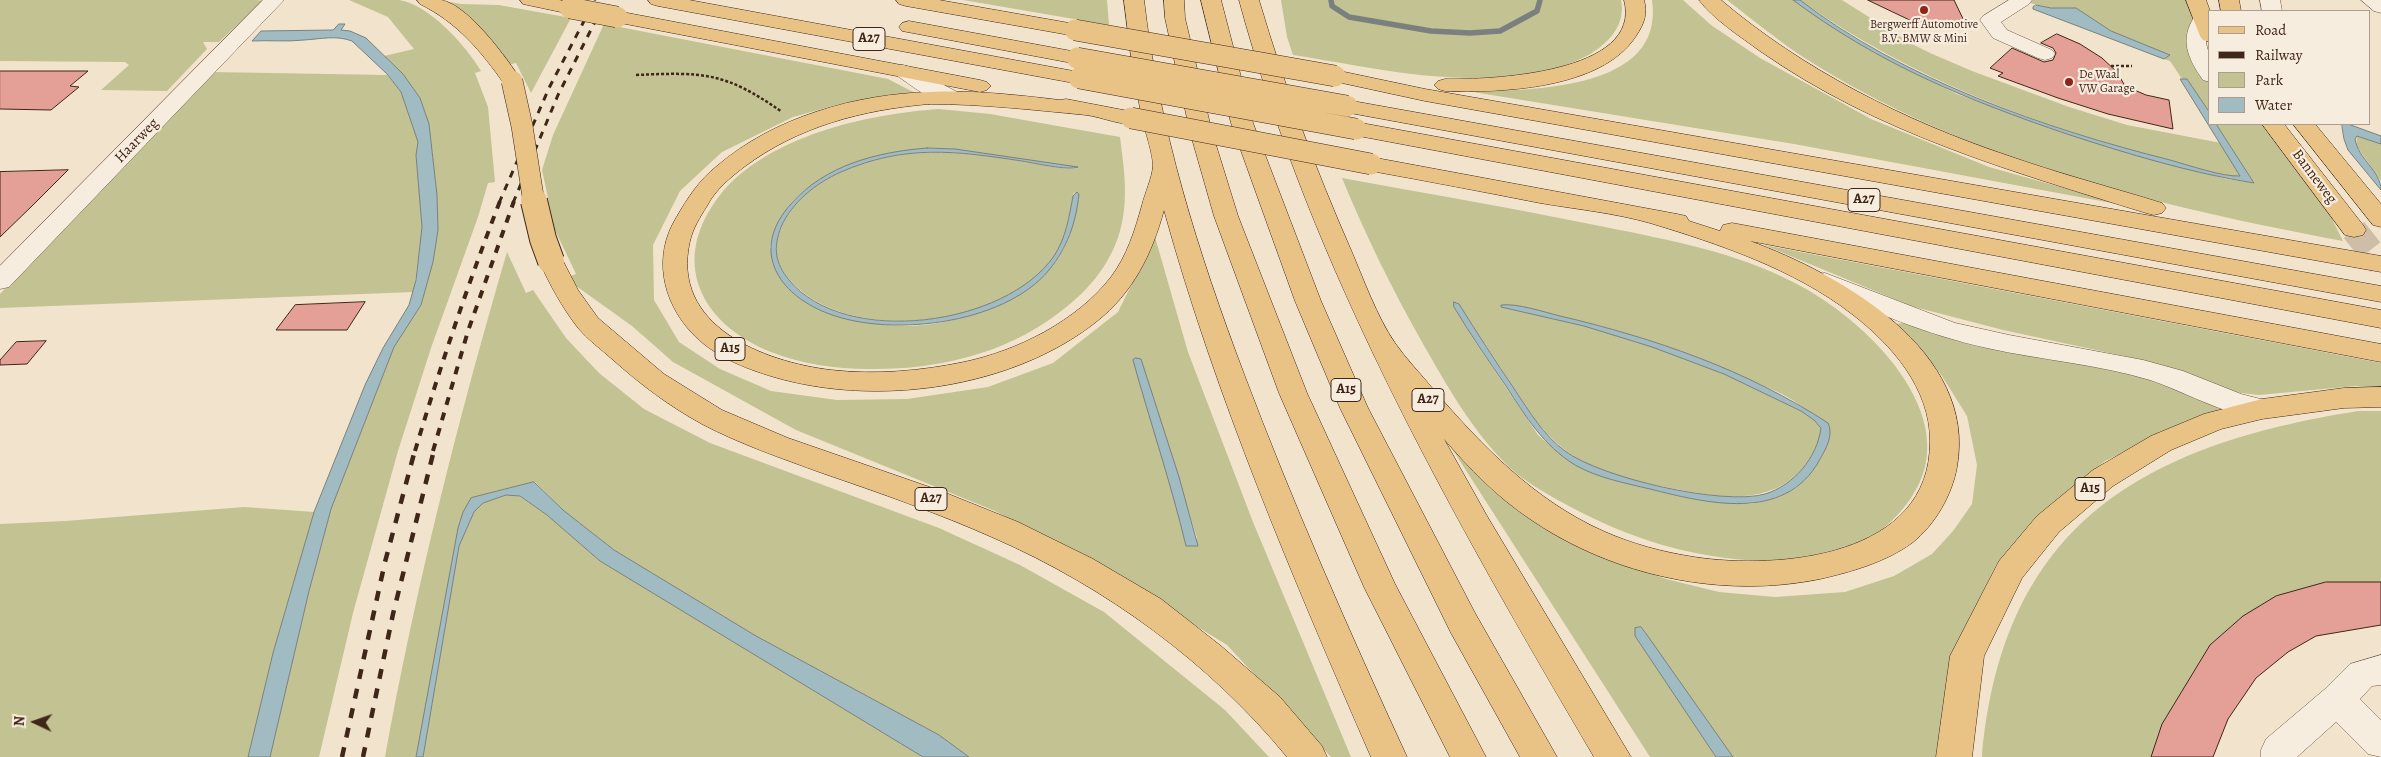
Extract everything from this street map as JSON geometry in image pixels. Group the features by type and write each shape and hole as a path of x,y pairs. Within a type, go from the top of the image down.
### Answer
{"main road":[{"name":"A27","path":"427,0 463,22 486,43 512,81 524,129 534,213 540,237 551,261 566,292 589,324 654,381 712,417 778,446 930,499 1007,530 1082,568 1149,608 1210,656 1268,708 1309,757"},
{"name":"A27","path":"530,0 903,71 1083,109 1659,219 1747,232 2381,353"},
{"name":"A27","path":"658,0 1078,68 1347,106 2381,294"},
{"name":"A27","path":"760,0 837,14"},
{"name":"A27","path":"906,0 1341,77 1425,95 2381,264"},
{"name":"A15","path":"1134,0 1140,53 1164,163 1185,239 1224,360 1320,605 1389,757"},
{"path":"1174,0 1175,18 1201,132 1226,216 1293,393 1380,586 1468,757"},
{"name":"A15","path":"1211,0 1242,123 1308,300 1350,399 1463,623 1539,757"},
{"path":"1341,77 1473,86 1512,84 1564,73 1602,58 1621,44 1635,21 1634,0"},
{"path":"1709,0 1797,67 1920,130 1972,150 2136,204 2227,225 2381,255"},
{"path":"2196,0 2206,28"},
{"path":"1255,6 1305,171 1380,343 1509,586 1613,757"},
{"name":"A27","path":"894,24 1078,68 1356,129 2381,319"},
{"name":"A15","path":"1083,109 988,99 951,98 885,103 855,109 801,125 758,146 740,158 702,193 688,215 678,238 673,261 676,284 685,305 698,323 713,338 734,351 755,362 806,376 837,380 900,382 942,375 1016,356 1062,334 1099,306 1119,285 1133,263 1150,217 1164,163"},
{"name":"Banneweg","path":"2274,125 2354,230"},
{"name":"Banneweg","path":"2305,125 2381,220"},
{"name":"A27","path":"1380,343 1476,457 1523,498 1568,528 1591,539 1668,565 1718,572 1753,574 1790,572 1846,560 1868,552 1906,529 1923,513 1942,475 1945,439 1936,398 1908,353 1888,330 1861,308 1803,271 1745,248 1659,219"},
{"name":"A15","path":"1954,757 1967,656 2010,570 2048,524 2103,478 2161,443 2214,421 2262,409 2344,398 2381,397"}],"street":[{"name":"Haarweg","path":"0,282 274,0"},
{"path":"2371,0 2381,7"},
{"path":"2019,2 1990,20 2000,34 2044,54"},
{"path":"2206,28 2194,42 2198,56 2208,73"},
{"name":"A27","path":"903,71 939,94 951,98"},
{"name":"A27","path":"1803,271 1893,311 1929,324 1965,334 2144,369 2177,378 2231,402 2262,409"},
{"path":"2279,757 2279,750 2337,700 2362,674 2381,670"},
{"path":"2337,700 2381,743"}],"path":[{"path":"2112,66 2132,66"},
{"path":"636,75 687,74 719,78 732,82 763,99 801,125"}],"green space":[{"path":"0,0 263,1 219,42 203,42 207,49 167,91 101,90 129,65 125,62 0,61"},
{"path":"349,0 399,0 411,3 422,9 446,28 467,50 481,71 475,73 488,107 495,182 488,183 478,217 431,348 398,451 353,613 319,757 270,757 309,591 331,509 394,347 421,305 433,262 438,230 437,195 429,124 420,98 403,74 384,56 414,49 388,17"},
{"path":"438,0 461,4 499,5 571,18 531,93 516,63 508,65 494,44 478,28"},
{"path":"963,0 1107,0 1109,25"},
{"path":"1281,0 1621,0 1622,14 1618,27 1610,38 1590,54 1571,63 1521,75 1462,78 1406,73 1293,55 1287,37"},
{"path":"1652,0 1683,0 1711,25 1760,58 1871,119 1989,167 2128,206 1794,144 1473,92 1559,86 1590,79 1617,68 1638,52 1651,30"},
{"path":"1727,0 1793,0 1873,52 1957,94 2105,146 2227,179 2254,183 2217,125 2262,125 2330,215 2343,241 2203,212 2133,195 2064,175 1996,152 1930,125 1865,93 1803,57"},
{"path":"1800,0 1842,0 1910,43 1930,53 1972,71 2069,107 2127,125 2221,143 2240,176 2196,168 2121,147 2025,116 1931,77 1886,54"},
{"path":"2032,0 2187,0 2193,21 2208,50 2208,110 2187,79 2182,79 2170,61 2164,59 2170,55 2111,31 2076,8 2051,8 2030,3"},
{"path":"604,24 888,79 917,94 884,96 836,105 793,117 722,152 680,191 653,245 654,300 679,342 720,369 771,391 837,400 907,399 988,387 1053,363 1118,312 1155,237 1188,352 1253,522 1351,757 1331,757 1227,645 1107,571 995,511 796,430 673,362 632,326 565,278 576,274 555,230 542,170 553,135","holes":["1141,360 1197,538 1186,546"]},
{"path":"212,72 387,75 401,92 418,142 416,155 422,227 414,292 0,308 0,294"},
{"path":"939,109 990,114 1120,137 1125,184 1123,219 1116,244 1095,279 1067,307 1035,329 1013,340 967,357 918,367 856,369 807,363 771,352 746,340 725,324 710,307 699,287 695,266 696,243 705,219 720,195 740,175 764,157 791,143 850,123","holes":["927,148 955,149 1078,168 1058,168 978,155 936,152 894,156 851,168 819,184 801,199 786,217 778,235 776,249 778,261 784,273 815,300 848,314 885,320 924,320 964,313 1000,300 1031,281 1054,257 1065,234 1074,192 1076,206 1071,229 1062,251 1048,271 1029,287 1006,301 982,311 957,319 909,326 869,323 837,316 803,301 789,289 780,274 770,247 783,215 801,193 825,177 883,156"]},
{"path":"2357,136 2381,144 2381,181 2356,145"},
{"path":"1342,178 1678,242 1749,263 1795,283 1822,299 1850,320 1877,345 1900,373 1918,403 1927,435 1925,467 1911,498 1891,521 1867,540 1849,547 1786,562 1711,556 1662,545 1614,528 1567,505 1534,486 1511,469 1469,420 1411,322 1379,261","holes":["1457,302 1536,421 1566,451 1580,461 1606,473 1636,481 1720,496 1755,495 1772,490 1788,482 1809,460 1817,445 1821,428 1814,420 1801,411 1724,374 1652,347 1584,326 1501,307 1595,325 1686,353 1788,397 1804,408 1830,434 1797,487 1779,497 1751,504 1699,500 1595,474 1562,456 1538,435 1474,340 1454,307"]},
{"path":"1764,245 2381,363 2381,387 2356,386 2259,395 2224,391 2147,361 2003,330 1911,306"},
{"path":"507,252 526,293 533,290 566,338 599,373 644,409 710,443 939,528 1020,565 1104,612 1225,710 1269,757 969,757 939,735 756,636 614,550 563,510 535,482 472,498 463,512 458,528 416,757 385,757 410,629 439,503"},
{"path":"1904,323 2152,377 2225,410 2174,427 2105,461 2033,521 1996,565 1969,621 1941,757 1733,757 1641,627 1635,636 1716,757 1650,757 1433,419 1612,560 1666,579 1719,592 1775,597 1845,592 1894,576 1932,554 1953,531 1972,504 1977,465 1967,416 1942,376 1917,344 1896,324"},
{"path":"2358,411 2381,411 2381,582 2326,582 2276,596 2243,616 2210,645 2162,724 2151,757 1982,757 1995,676 2020,609 2054,554 2098,509 2151,474 2212,447 2281,426"},
{"path":"506,495 519,496 547,515 600,561 923,757 423,757 459,546 474,512 483,503"},
{"path":"244,507 314,512 273,653 248,757 0,757 0,524 65,521"}],"water":[{"path":"1793,0 1800,0 1840,28 1883,54 1929,77 2025,117 2215,173 2240,176 2208,125 2217,125 2254,183 2207,174 2136,156 1994,108 1891,62 1825,23"},
{"path":"2036,5 2051,8 2076,8 2111,31 2170,55 2164,59 2033,9"},
{"path":"339,24 345,24 341,30 350,31 366,38 403,74 420,98 429,124 437,195 438,230 433,262 421,305 394,347 331,509 309,591 270,757 248,757 273,653 314,512 365,385 383,348 409,305 416,280 422,227 416,155 418,142 401,92 387,74 352,41 334,38 252,41 261,31 333,30"},
{"path":"2180,79 2187,79 2208,110 2208,124"},
{"path":"2342,125 2351,125 2381,136 2381,144 2357,136 2355,139 2360,153 2374,171 2381,190 2348,150"},
{"path":"927,148 955,149 1078,167 1059,167 975,155 931,152 887,157 864,163 832,176 814,188 798,202 786,218 778,235 776,249 778,261 789,280 814,301 847,315 885,321 924,320 964,312 1000,299 1031,280 1054,256 1064,235 1073,196 1077,192 1079,194 1078,205 1070,235 1061,253 1049,270 1029,289 1003,304 974,315 942,322 910,325 878,324 848,320 822,311 805,302 791,291 781,279 774,266 771,251 773,236 779,220 791,204 820,179 853,163 889,153"},
{"path":"1454,302 1459,304 1537,423 1550,438 1565,451 1582,461 1606,471 1633,480 1693,493 1746,497 1765,494 1785,484 1802,469 1815,450 1821,428 1814,420 1801,411 1724,374 1652,347 1584,326 1501,307 1501,305 1530,308 1595,325 1699,358 1765,387 1828,423 1830,433 1828,443 1819,461 1804,481 1786,494 1765,501 1719,503 1602,477 1575,465 1554,449 1536,430 1466,327 1454,307"},
{"path":"1136,358 1141,359 1179,477 1198,546 1186,546 1133,360"},
{"path":"534,482 563,510 614,550 756,636 939,735 969,757 923,757 600,561 547,515 520,496 506,495 483,503 474,512 459,546 423,757 416,757 458,528 463,512 471,498"},
{"path":"1641,627 1733,757 1716,757 1635,636 1635,628"}],"building":[{"name":"Bergwerff Automotive B.V. BMW & Mini","path":"1868,0 1954,0 1966,25 1912,21"},
{"name":"De Waal VW Garage","path":"2057,34 2080,44 2102,58 2117,72 2125,86 2146,95 2169,100 2173,129 2108,114 2058,98 1998,76 2003,73 1990,68 2012,48 2044,62 2053,60 2056,53 2053,48 2041,43"},
{"path":"0,71 88,71 70,86 79,87 51,110 0,109"},
{"path":"68,170 33,205 0,237 0,172"},
{"path":"365,302 347,330 276,330 295,305"},
{"path":"46,341 27,364 0,365 0,360 16,342"},
{"path":"2326,582 2381,582 2381,625 2316,636 2288,652 2256,678 2228,719 2213,757 2151,757 2162,724 2210,645 2243,616 2276,596"}],"waterway":[{"path":"1331,0 1332,6 1349,17 1431,31 1470,33 1500,31 1537,11 1540,0"}],"tunnel":[{"path":"2354,230 2381,264"}],"railway":[{"path":"499,203 549,88 595,0"},
{"path":"513,203 558,95 606,0"},
{"path":"415,451 455,326 500,201"},
{"path":"433,451 468,331 514,201"},
{"path":"342,757 385,562 415,450"},
{"path":"363,757 393,614 434,450"}],"place":[{"name":"Bergwerff Automotive B.V. BMW & Mini","path":"1924,10"},
{"name":"De Waal VW Garage","path":"2069,82"}]}
